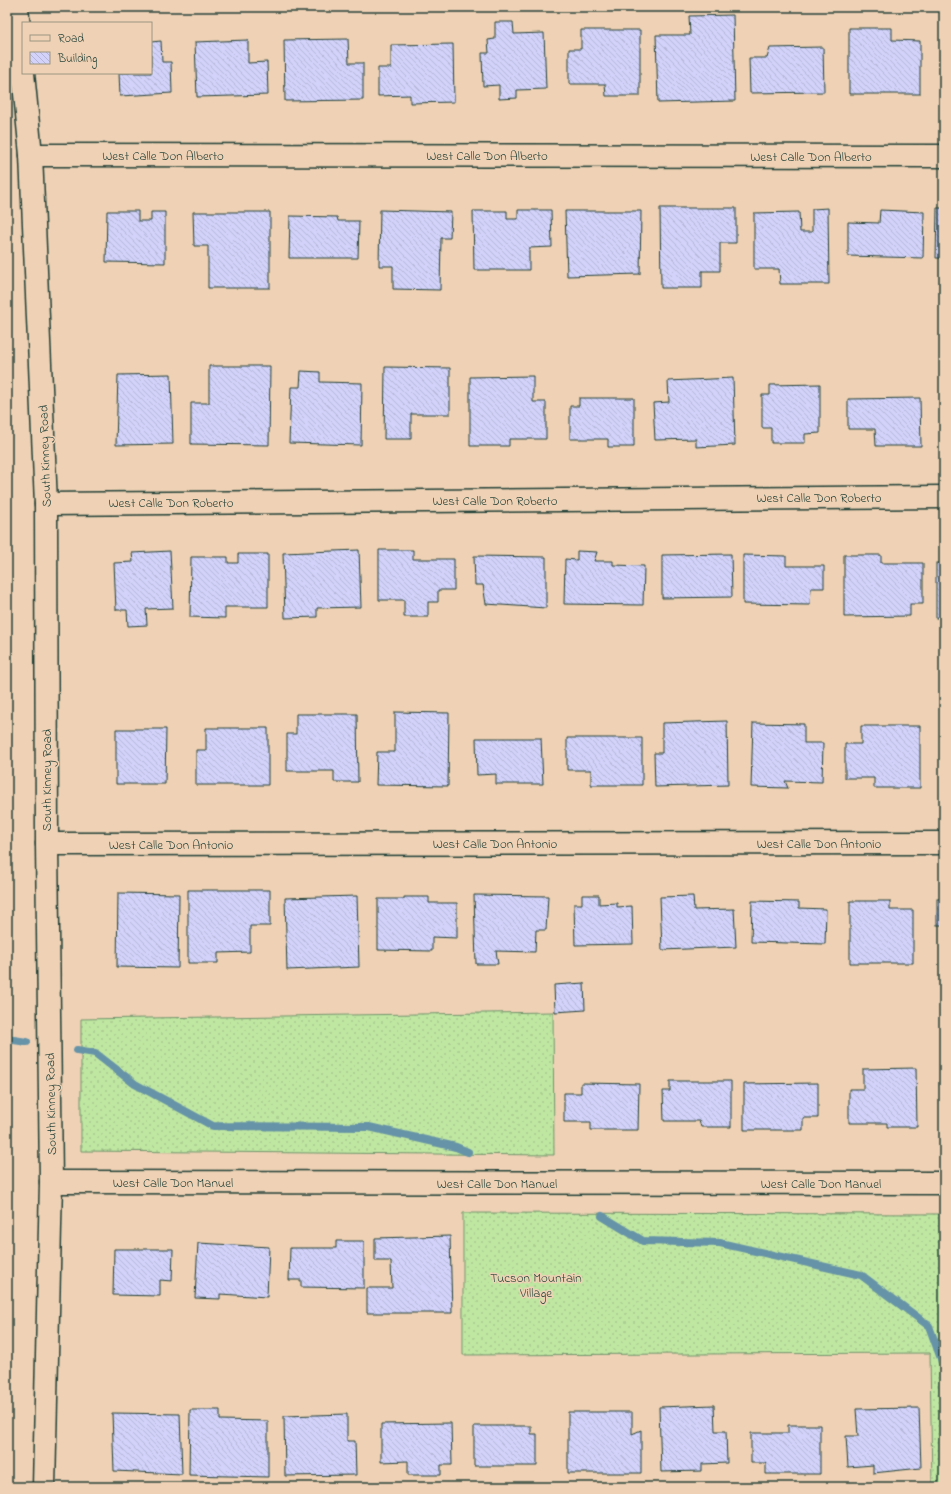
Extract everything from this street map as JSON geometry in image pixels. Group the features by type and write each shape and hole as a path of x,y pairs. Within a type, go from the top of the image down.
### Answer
{"street":[{"name":"South Kinney Road","path":"17,7 22,61"},
{"name":"South Kinney Road","path":"23,74 31,155 46,504 47,844 51,1182 44,1487"},
{"name":"West Calle Don Alberto","path":"31,155 944,156"},
{"name":"West Calle Don Roberto","path":"46,504 944,496"},
{"name":"West Calle Don Antonio","path":"47,844 944,843"},
{"name":"West Calle Don Manuel","path":"51,1182 944,1183"}],"green space":[{"path":"553,1012 554,1155 81,1151 81,1019"},
{"name":"Tucson Mountain Village","path":"463,1213 944,1214 944,1487 932,1487 930,1353 463,1355"}],"building":[{"path":"733,15 735,101 658,103 656,35 690,35 689,16"},
{"path":"495,22 513,22 514,34 544,33 546,89 517,90 517,98 499,99 499,85 483,86 482,53 489,53 488,40 495,39"},
{"path":"849,28 892,28 892,40 920,41 920,94 849,94"},
{"path":"581,30 640,30 640,96 606,96 605,84 569,84 569,49 581,49"},
{"path":"348,39 349,63 363,63 363,100 285,101 284,40"},
{"path":"248,40 248,63 267,62 268,95 197,97 195,42"},
{"path":"161,41 162,62 171,62 172,93 120,96 119,74 152,74 152,42"},
{"path":"453,44 454,102 410,103 410,95 378,96 378,68 391,68 391,45"},
{"path":"823,47 824,92 750,93 749,58 767,58 770,48"},
{"path":"940,60 944,60 944,98 940,98"},
{"path":"660,208 736,208 736,243 720,243 720,271 702,271 702,288 661,288"},
{"path":"828,208 829,284 780,284 779,269 754,269 754,213 799,212 800,232 812,232 812,209"},
{"path":"937,208 944,208 944,258 936,258"},
{"path":"380,210 451,212 450,238 441,238 440,290 393,289 393,266 379,266"},
{"path":"518,210 551,210 552,247 529,248 529,270 474,270 473,211 507,211 507,219 518,219"},
{"path":"880,210 924,212 923,258 848,256 848,222 879,223"},
{"path":"107,211 138,211 138,221 151,221 151,212 165,212 165,263 106,262"},
{"path":"565,211 641,211 640,274 567,276"},
{"path":"193,212 270,212 270,288 208,288 208,246 194,246"},
{"path":"290,216 337,217 338,221 359,221 358,258 289,258"},
{"path":"209,366 270,366 269,445 191,444 191,403 209,403"},
{"path":"385,367 450,368 450,414 411,414 411,439 384,439"},
{"path":"301,371 320,372 320,382 362,383 361,445 289,443 291,387 300,387"},
{"path":"171,374 173,444 116,445 118,375"},
{"path":"533,376 533,402 546,402 546,439 509,439 509,446 470,446 470,377"},
{"path":"733,378 735,445 696,447 696,439 655,440 653,403 669,402 668,381"},
{"path":"820,384 820,433 805,434 805,443 771,443 771,428 762,428 762,395 770,395 770,385"},
{"path":"579,398 634,398 634,447 608,447 608,439 570,439 570,406 579,406"},
{"path":"920,398 921,446 876,446 875,429 848,429 848,399"},
{"path":"941,406 944,406 944,438 941,438"},
{"path":"359,550 361,607 317,608 317,617 285,618 283,553"},
{"path":"379,550 413,550 413,559 454,559 454,590 438,590 438,602 428,602 428,617 404,617 404,600 379,600"},
{"path":"170,551 173,608 146,609 147,625 128,626 127,610 116,610 114,563 133,562 132,553"},
{"path":"577,551 597,552 594,561 613,561 613,565 644,566 643,605 564,604 565,559 577,560"},
{"path":"238,554 268,554 268,607 225,607 225,618 190,617 191,557 228,557 228,563 238,563"},
{"path":"731,554 732,597 662,598 662,555"},
{"path":"743,555 786,556 786,566 824,566 824,588 811,588 810,605 743,604"},
{"path":"844,555 881,555 881,563 923,563 923,604 910,604 910,616 844,617"},
{"path":"474,556 546,557 546,608 486,604 483,585 475,585"},
{"path":"936,563 944,563 944,618 936,618"},
{"path":"395,712 449,713 448,786 376,785 377,752 395,752"},
{"path":"296,714 357,714 358,782 334,782 334,771 287,771 287,734 296,734"},
{"path":"727,721 728,785 655,787 654,753 662,753 662,723"},
{"path":"753,723 804,724 804,743 823,743 822,782 785,781 788,788 751,787"},
{"path":"861,726 920,726 920,788 874,788 874,778 845,778 845,744 861,744"},
{"path":"206,728 268,728 268,785 196,785 196,750 206,750"},
{"path":"116,729 166,729 165,784 116,784"},
{"path":"476,738 541,738 543,784 496,784 496,774 477,775"},
{"path":"567,738 642,738 642,785 591,785 591,770 567,770"},
{"path":"188,890 270,890 270,926 250,926 250,952 218,953 218,963 188,963"},
{"path":"118,893 179,894 178,968 117,967"},
{"path":"474,895 548,896 546,930 536,930 535,952 496,951 498,964 476,964"},
{"path":"582,895 599,895 599,904 617,903 617,907 632,906 633,944 575,945 574,904 582,904"},
{"path":"357,896 359,967 287,970 285,898"},
{"path":"693,896 694,910 734,909 736,947 662,950 660,897"},
{"path":"404,897 429,897 429,903 457,903 457,938 432,937 432,951 378,950 378,899 404,899"},
{"path":"937,899 944,899 944,925 937,925"},
{"path":"752,901 799,902 799,908 826,909 825,944 751,942"},
{"path":"850,901 890,901 890,910 913,910 913,963 850,963"},
{"path":"584,983 585,1010 555,1012 554,985"},
{"path":"916,1068 917,1127 887,1127 887,1123 849,1123 849,1089 863,1089 863,1069"},
{"path":"944,1078 944,1114 942,1114 940,1079"},
{"path":"670,1081 731,1081 731,1127 701,1127 699,1121 664,1121 663,1091 670,1091"},
{"path":"581,1083 639,1084 638,1130 591,1130 591,1122 564,1122 564,1093 581,1093"},
{"path":"818,1083 818,1118 803,1118 803,1130 744,1130 744,1084"},
{"path":"450,1236 452,1313 367,1313 367,1288 392,1288 391,1261 375,1261 375,1238"},
{"path":"336,1241 364,1241 364,1288 301,1287 301,1280 289,1280 290,1248 336,1248"},
{"path":"198,1243 269,1247 267,1297 220,1294 220,1299 195,1298"},
{"path":"114,1249 173,1249 172,1281 160,1280 160,1296 113,1295"},
{"path":"714,1405 715,1431 726,1431 727,1463 702,1464 702,1471 661,1472 659,1407"},
{"path":"919,1408 921,1468 873,1473 873,1465 848,1467 846,1436 858,1436 856,1409"},
{"path":"190,1410 220,1410 220,1420 268,1421 268,1477 189,1475"},
{"path":"568,1412 632,1412 632,1434 641,1430 641,1473 568,1473"},
{"path":"112,1413 180,1414 182,1474 114,1471"},
{"path":"347,1414 347,1441 355,1441 356,1475 285,1476 284,1416"},
{"path":"451,1423 452,1465 441,1465 441,1475 408,1475 408,1461 381,1462 381,1424"},
{"path":"788,1425 820,1425 820,1474 766,1474 766,1462 751,1463 751,1433 788,1433"},
{"path":"474,1426 531,1426 531,1434 537,1434 537,1466 474,1466"}],"waterway":[{"path":"7,1039 27,1042"},
{"path":"77,1050 95,1053 135,1084 213,1126 369,1127 456,1147 468,1152"},
{"path":"602,1216 643,1241 720,1243 861,1275 929,1326 944,1367"}]}
